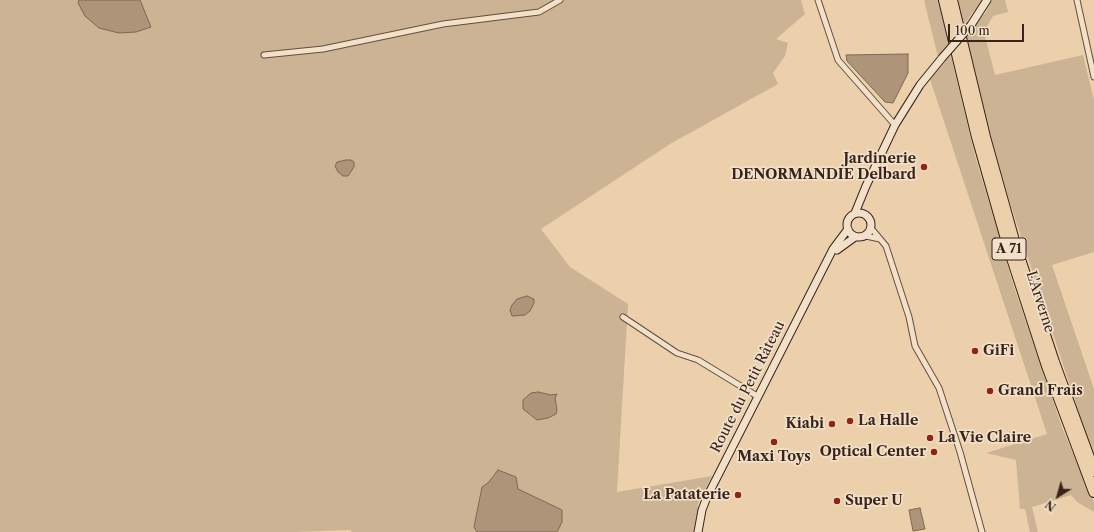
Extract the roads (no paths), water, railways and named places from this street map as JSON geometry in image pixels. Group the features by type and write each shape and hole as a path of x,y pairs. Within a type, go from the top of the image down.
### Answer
{"highway":[{"name":"L'Arverne","path":"944,0 977,137 1008,246 1047,366 1094,492"},
{"name":"L'Arverne","path":"952,0 985,137 1015,244 1054,362 1094,471"}],"street":[{"path":"264,55 323,49 443,24 539,12 560,0"},
{"path":"818,0 838,60 896,125"},
{"path":"880,239 866,236 855,237 852,235 847,225 849,218 855,213 866,186 896,125 920,85 971,25 987,0"},
{"path":"1077,0 1094,77"},
{"path":"866,186 864,203 872,228 886,246 909,317 915,346 939,388 960,452 982,532"},
{"path":"855,213 862,213 868,216"},
{"path":"866,236 872,228"},
{"name":"Route du Petit Râteau","path":"698,532 702,510 707,497 833,249 848,229"},
{"name":"Route du Petit Râteau","path":"830,257 839,248 855,237"},
{"path":"623,317 677,353 698,360 758,396"}],"place":[{"name":"Jardinerie DENORMANDIE Delbard","path":"924,167"},
{"name":"GiFi","path":"975,351"},
{"name":"Grand Frais","path":"990,391"},
{"name":"La Halle","path":"850,421"},
{"name":"Kiabi","path":"832,424"},
{"name":"La Vie Claire","path":"930,438"},
{"name":"Maxi Toys","path":"774,442"},
{"name":"Optical Center","path":"934,452"},
{"name":"La Pataterie","path":"738,495"},
{"name":"Super U","path":"837,501"}]}
